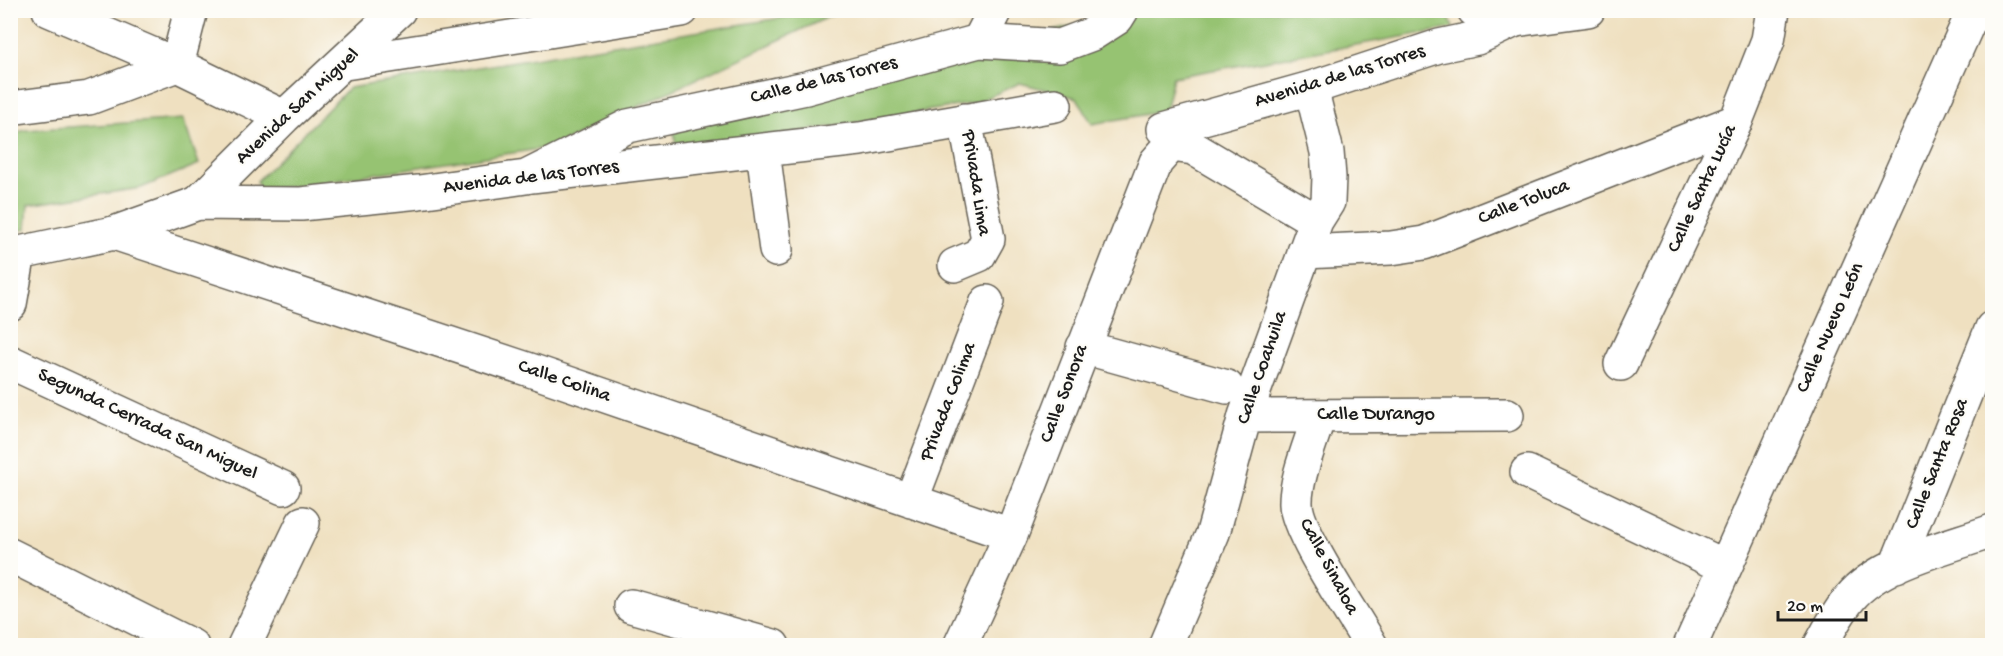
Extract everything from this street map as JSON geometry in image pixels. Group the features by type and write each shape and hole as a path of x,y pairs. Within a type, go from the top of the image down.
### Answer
{"street":[{"path":"49,10 177,65 284,117"},
{"path":"177,65 191,10"},
{"name":"Avenida San Miguel","path":"198,203 284,117 345,63 399,10"},
{"path":"345,63 682,10"},
{"path":"980,41 995,10"},
{"name":"Calle de las Torres","path":"526,177 628,126 806,88 980,41 1060,46 1092,34 1117,18 1122,10"},
{"name":"Avenida de las Torres","path":"1474,10 1515,20"},
{"name":"Avenida de las Torres","path":"1167,137 1439,46 1477,38 1515,20 1588,10"},
{"name":"Calle Santa Lucía","path":"1621,364 1736,121 1768,40 1773,10"},
{"name":"Calle Nuevo León","path":"1690,645 1974,10"},
{"path":"10,108 89,98 177,65"},
{"name":"Calle Coahuila","path":"1165,645 1213,533 1245,416 1316,221 1328,202 1327,152 1311,88"},
{"name":"Avenida de las Torres","path":"15,254 114,233 198,203 301,204 419,192 526,177 763,152 860,139 1055,105"},
{"name":"Privada Lima","path":"955,265 979,255 988,239 965,120"},
{"name":"Calle Toluca","path":"1304,252 1391,248 1424,243 1736,121"},
{"path":"1167,137 1193,148 1316,221"},
{"name":"Calle Sonora","path":"960,645 1011,535 1167,137"},
{"path":"763,152 776,250"},
{"name":"Calle Colina","path":"114,233 541,374 1011,535"},
{"path":"10,304 15,254"},
{"name":"Privada Colima","path":"911,501 987,302"},
{"name":"Calle Santa Rosa","path":"1896,566 1992,328"},
{"path":"1083,347 1227,387"},
{"name":"Segunda Cerrada San Miguel","path":"10,362 283,488"},
{"name":"Calle Durango","path":"1245,416 1507,415"},
{"name":"Calle Sinaloa","path":"1319,416 1302,472 1296,505 1304,532 1371,645"},
{"path":"1527,472 1724,566"},
{"path":"244,645 303,523"},
{"name":"Calle Santa Rosa","path":"1820,645 1850,597 1872,578 1896,566 1992,531"},
{"path":"10,555 192,645"},
{"path":"631,606 773,645"}],"green space":[{"path":"1431,10 1448,14 1453,28 1173,77 1165,111 1092,124 1077,98 1020,83 975,103 677,152 673,125 1134,11"},
{"path":"824,11 841,11 552,147 260,191 257,181 349,88"},
{"path":"183,119 199,164 141,188 28,205 26,229 11,232 11,134 26,130"}]}
